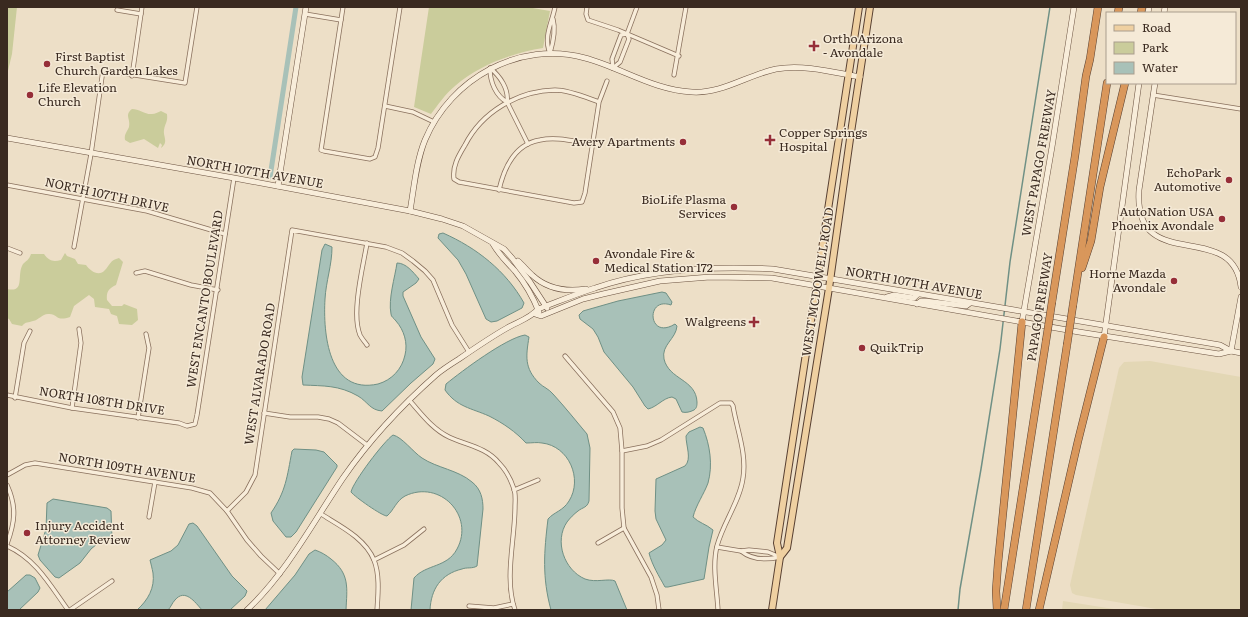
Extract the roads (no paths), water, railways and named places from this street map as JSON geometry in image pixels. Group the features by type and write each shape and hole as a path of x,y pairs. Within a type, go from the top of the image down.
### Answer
{"highway":[{"name":"PAPAGO FREEWAY","path":"1004,610 1075,156 1086,76 1098,7"},
{"path":"1026,610 1107,84"},
{"path":"1076,289 1091,241 1100,187 1125,84"},
{"path":"997,610 996,591 998,563 1022,322"},
{"path":"1039,610 1078,441 1104,337"}],"main road":[{"path":"278,186 306,7"},
{"name":"WEST MCDOWELL ROAD","path":"772,610 780,557 777,543 816,276 859,7"},
{"name":"WEST MCDOWELL ROAD","path":"780,557 787,548 829,288 870,7"},
{"name":"WEST PAPAGO FREEWAY","path":"1022,322 1074,7"},
{"path":"410,211 420,155 434,122 443,108 455,94 470,81 490,68 521,58 550,54 581,57 671,90 691,92 720,89 758,74 782,68 813,69 860,77"},
{"path":"1104,337 1139,84"},
{"path":"1155,84 1138,203 1143,221 1156,236 1169,242 1210,249 1225,256 1236,268 1241,287"},
{"name":"NORTH 107TH AVENUE","path":"7,138 90,154 278,186 410,211 442,219 463,226 504,249 530,282 540,309 545,314"},
{"name":"NORTH 107TH AVENUE","path":"493,244 499,255 508,263 545,314"},
{"path":"512,258 520,263 536,279 548,286 569,291 595,288"},
{"name":"NORTH 107TH AVENUE","path":"540,309 615,282 666,272 703,269 756,268 830,278 1220,345 1231,351 1241,353"},
{"name":"NORTH 107TH AVENUE","path":"545,314 583,299 617,290 678,279 722,276 772,278 1104,337 1219,354 1231,351"},
{"path":"615,282 617,290"},
{"path":"884,297 894,295 914,298 918,294"},
{"path":"1231,351 1241,297"},
{"path":"917,304 921,301 925,301 966,306 970,303"},
{"path":"247,610 264,594 280,574 367,445 391,417 438,373 508,327 540,309"}],"street":[{"path":"132,76 142,7"},
{"path":"74,247 103,70 132,76 185,83 197,7"},
{"path":"343,7 322,150 370,159 375,156 378,148 400,7"},
{"path":"550,54 553,45 555,27 553,19 554,7"},
{"path":"587,7 586,14 588,20 627,34 678,56"},
{"path":"613,68 620,62 625,50 629,39 627,34 637,7"},
{"path":"674,75 686,7"},
{"path":"117,10 141,14"},
{"path":"305,14 341,20"},
{"path":"613,68 612,59 622,35 627,34"},
{"path":"617,47 625,50"},
{"path":"490,68 498,75 508,95 507,102 528,144"},
{"path":"490,68 490,78 495,89 501,99 507,102"},
{"path":"599,102 570,92 555,90 517,97 507,102 487,116 469,136 458,156 454,168 454,179 459,182 499,190 574,203 582,202 585,193 599,102 607,81"},
{"path":"495,89 503,85"},
{"path":"1153,95 1241,108"},
{"path":"385,106 413,112 434,122"},
{"path":"499,190 504,171 508,163 528,144 539,140 558,139 593,144"},
{"name":"WEST ENCANTO BOULEVARD","path":"195,424 218,290 234,178"},
{"name":"NORTH 107TH DRIVE","path":"7,185 147,211 225,234"},
{"name":"WEST ALVARADO ROAD","path":"227,511 246,492 255,475 292,230 367,243"},
{"path":"367,346 360,335 357,315 358,291 367,243 386,247 402,253 425,271 433,280 452,325 469,352"},
{"path":"7,248 20,253"},
{"path":"136,273 146,271 191,285 218,290"},
{"path":"72,408 81,343 79,329"},
{"path":"15,398 24,343 30,331"},
{"path":"138,418 149,348 146,334"},
{"path":"565,356 613,412 620,428 624,528 651,577 657,595 659,610"},
{"name":"NORTH 108TH DRIVE","path":"7,395 15,398 72,408 187,426 195,424"},
{"path":"409,400 434,428 449,437 486,452 498,462 506,472 514,490 515,517 510,560 513,604 515,610"},
{"path":"622,451 647,446 662,440 720,403 731,403 733,406 743,456 743,479 739,494 724,526 717,547 716,562 718,610"},
{"path":"264,414 329,419 338,423 367,445"},
{"name":"NORTH 109TH AVENUE","path":"7,475 25,465 35,463 192,488 210,493 227,511 247,540 280,574"},
{"path":"514,490 538,480"},
{"path":"149,517 155,482"},
{"path":"7,485 12,498 14,512 12,528 7,545 20,552 34,564 69,610 112,581"},
{"path":"321,514 361,541 374,560 377,577 377,610"},
{"path":"598,543 624,528"},
{"path":"374,560 404,545 424,529"},
{"path":"717,547 742,551 750,550 768,552 780,557"},
{"path":"742,551 747,556 754,558 768,560 780,557"},
{"path":"469,606 494,608 513,604"}],"water":[{"path":"443,233 479,253 490,262 517,291 524,303 522,308 497,321 491,322 486,319 466,274 458,260 438,238 439,234"},
{"path":"325,244 332,247 325,299 325,328 328,344 332,358 339,371 348,380 361,385 378,384 388,380 396,373 404,360 406,341 399,325 392,316 390,308 397,263 406,266 419,279 416,283 403,292 403,296 421,337 435,359 433,364 382,411 375,409 351,392 338,388 303,385 302,377 322,250"},
{"path":"662,292 666,293 672,302 671,305 663,304 657,307 653,318 659,327 666,328 675,324 677,326 674,335 665,350 664,359 671,371 687,384 696,394 696,407 694,410 688,412 682,412 676,399 672,397 648,409 633,387 604,352 593,329 580,319 579,315 583,311 618,301"},
{"path":"525,335 529,337 527,350 528,367 539,383 551,392 587,434 590,448 589,501 586,506 578,511 567,522 563,530 561,546 563,554 572,569 585,579 593,581 615,581 627,610 551,610 545,575 548,519 567,504 573,492 574,474 571,465 560,450 551,445 542,443 526,443 514,431 489,416 459,404 445,390 446,384 462,371 496,348 517,337"},
{"path":"700,427 703,428 710,455 710,476 693,517 713,530 704,579 665,587 649,553 662,545 666,540 656,519 656,479 685,466 688,460 686,436 689,432"},
{"path":"393,435 400,439 422,458 454,472 472,482 478,488 482,498 483,509 477,566 455,571 443,579 438,584 432,595 430,610 411,610 414,578 424,570 448,560 453,555 457,549 461,537 461,524 458,513 451,504 442,497 430,492 418,492 402,498 387,516 369,506 351,492 369,462"},
{"path":"294,449 324,452 337,465 337,467 296,532 291,537 286,537 273,521 271,513 283,491 292,451"},
{"path":"53,499 107,508 111,511 112,539 107,542 97,544 80,563 59,578 55,577 40,560 38,555 46,529 47,503"},
{"path":"193,523 197,526 232,576 247,591 245,596 230,610 202,610 190,598 182,595 175,600 168,610 137,610 152,589 153,573 150,560 171,551 178,545 189,524"},
{"path":"315,550 329,558 342,570 347,588 346,610 265,610 295,575 309,554"},
{"path":"26,575 30,575 35,578 40,588 38,592 19,610 7,610 7,592"}],"waterway":[{"path":"270,177 296,7"},
{"path":"958,610 960,589 1000,349 1010,262 1050,7"}],"place":[{"name":"OrthoArizona - Avondale","path":"814,46"},
{"name":"First Baptist Church Garden Lakes","path":"47,64"},
{"name":"Life Elevation Church","path":"30,95"},
{"name":"Copper Springs Hospital","path":"770,140"},
{"name":"Avery Apartments","path":"683,142"},
{"name":"EchoPark Automotive","path":"1229,180"},
{"name":"BioLife Plasma Services","path":"734,207"},
{"name":"AutoNation USA Phoenix Avondale","path":"1222,219"},
{"name":"Avondale Fire & Medical Station 172","path":"596,261"},
{"name":"Horne Mazda Avondale","path":"1174,281"},
{"name":"Walgreens","path":"754,322"},
{"name":"QuikTrip","path":"862,348"},
{"name":"Injury Accident Attorney Review","path":"27,533"}]}
